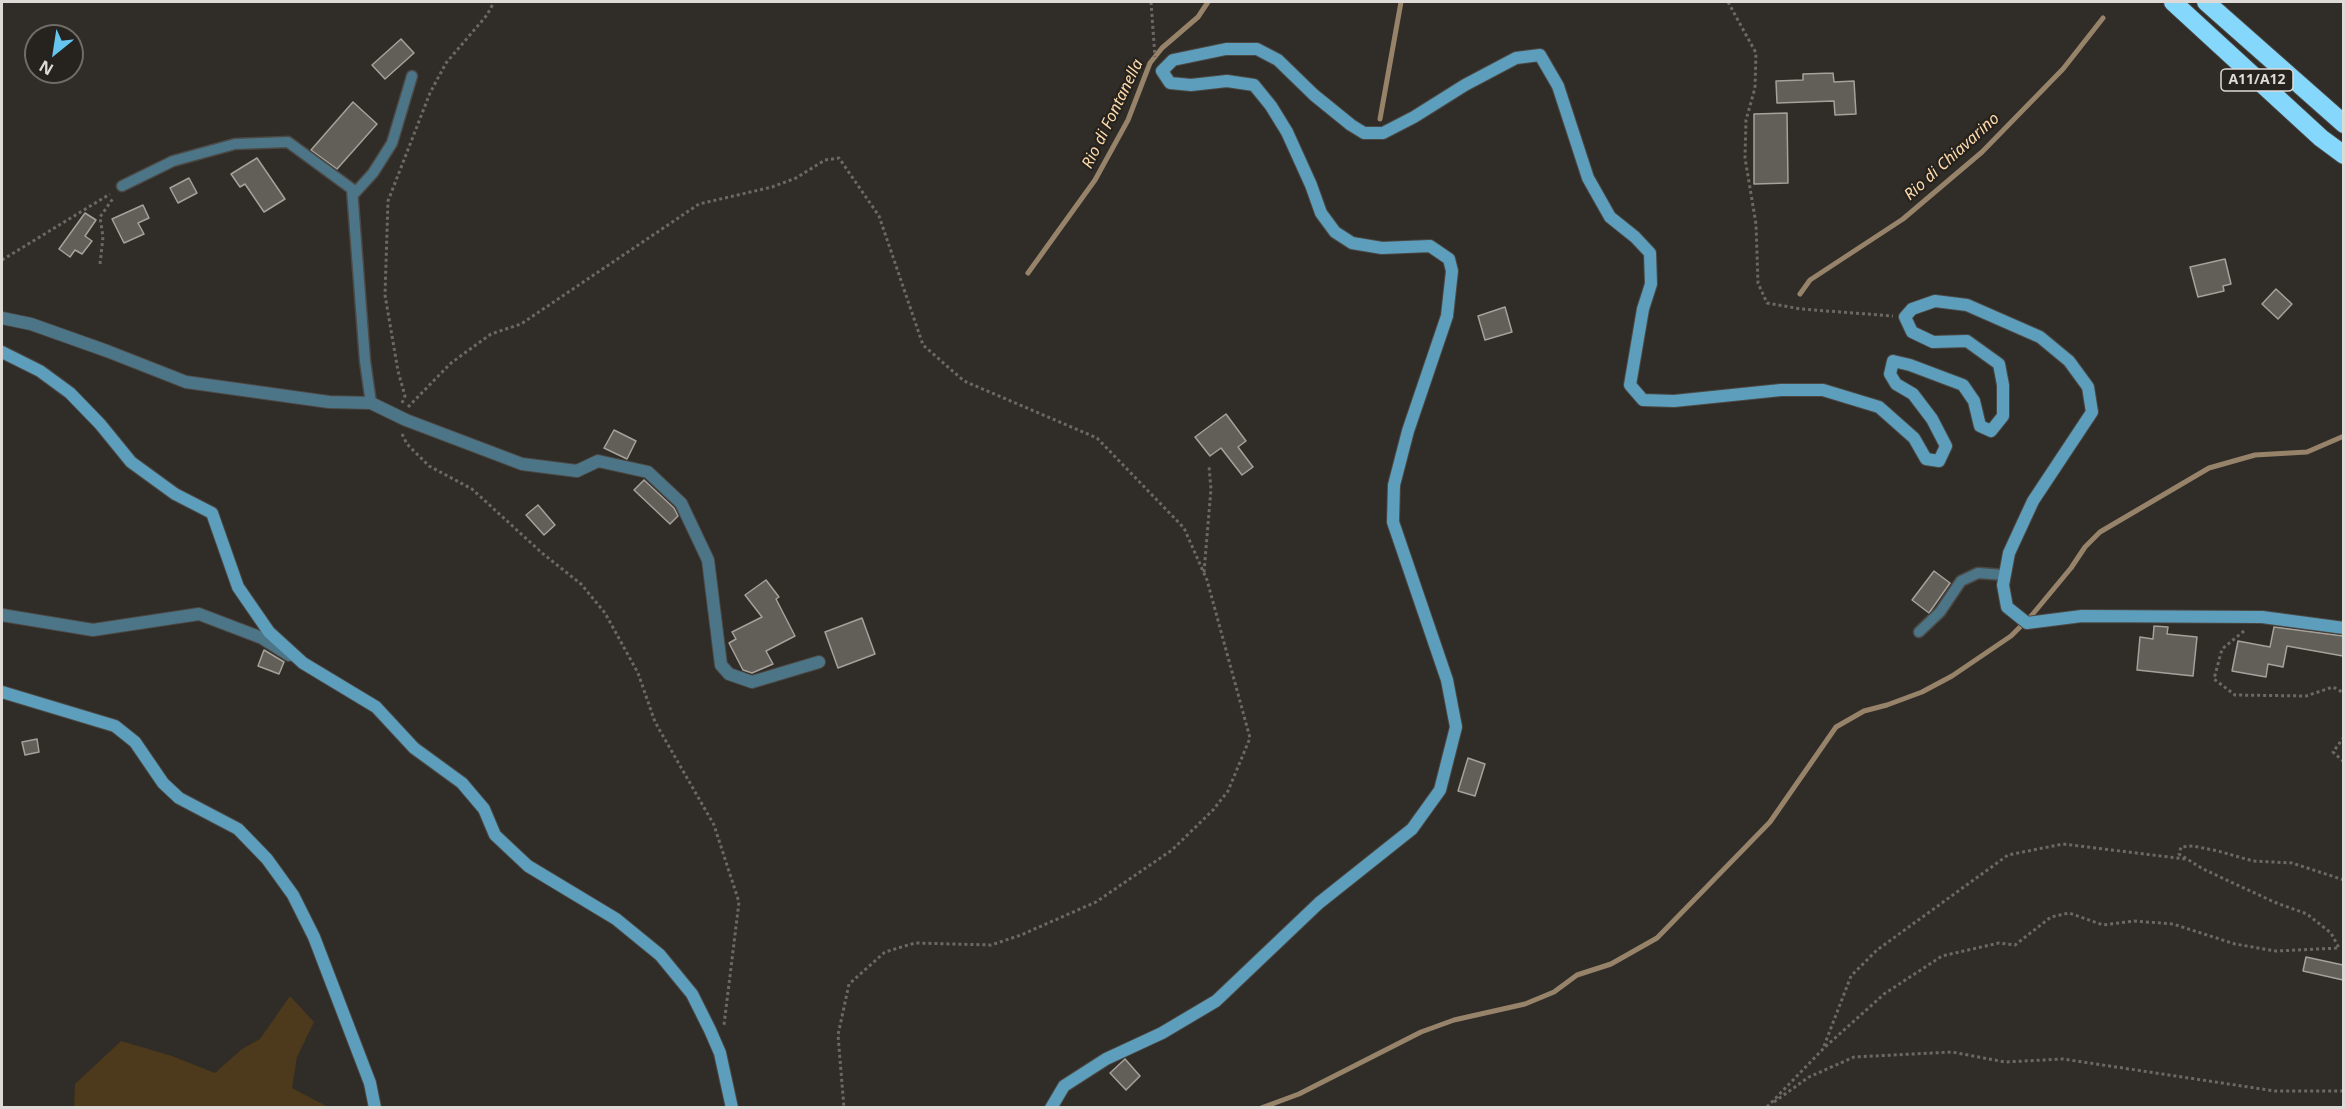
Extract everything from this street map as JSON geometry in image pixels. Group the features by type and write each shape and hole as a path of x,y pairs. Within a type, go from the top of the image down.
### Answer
{"highway":[{"name":"A11/A12","path":"2173,2 2321,138 2343,155"},
{"name":"A11/A12","path":"2206,2 2343,124"}],"street":[{"path":"1051,1107 1064,1086 1106,1059 1162,1033 1216,1001 1319,903 1412,830 1440,790 1456,727 1447,680 1393,522 1394,485 1408,431 1447,316 1452,271 1449,259 1430,246 1382,248 1352,243 1335,232 1321,213 1287,132 1271,106 1254,85 1227,81 1191,85 1170,83 1162,71 1173,60 1226,49 1257,49 1278,60 1314,95 1351,125 1364,133 1383,133 1516,58 1540,55 1558,86 1588,178 1610,217 1635,237 1650,253 1651,284 1643,309 1630,385 1643,400 1674,401 1781,390 1823,390 1879,407 1914,438 1926,459 1939,461 1946,446 1932,419 1913,394 1896,384 1890,374 1893,361 1963,385 1974,401 1980,426 1991,431 2003,416 2003,385 1999,364 1967,340 1933,342 1912,332 1905,316 1911,309 1935,301 1967,306 2040,338 2069,361 2088,387 2092,412 2033,501 2009,553 2003,585 2007,607 2023,620 2082,616 2262,617 2343,628"},
{"path":"2,318 32,324 186,382 329,402 371,403 397,416 522,464 577,471 598,461 648,472 681,503 708,560 721,665 729,674 752,682 819,662"},
{"path":"2,352 40,371 69,393 100,424 130,462 175,494 212,513 238,587 269,632 303,663"},
{"path":"2,615 93,630 199,614 262,638 376,707 414,748 462,783 484,809 495,835 528,866 616,919 660,955 692,994 720,1053 732,1107"},
{"path":"2,692 115,726 135,742 163,783 179,798 238,829 267,859 292,895 314,937 370,1083 375,1107"}],"lane":[{"path":"353,195 373,173 392,143 412,76"},
{"path":"122,186 173,161 235,144 288,142 352,189 365,361 371,403"},
{"path":"1919,632 1940,612 1961,580 1978,573 2005,575"}],"path":[{"path":"494,2 488,15 446,63 430,93 388,201 385,295 398,371 405,396 397,416 407,444 429,466 472,489 542,553 581,584 605,613 638,673 655,722 714,825 739,902 720,1053"},
{"path":"1151,2 1155,61"},
{"path":"1728,2 1756,53 1755,88 1746,120 1745,158 1756,224 1758,283 1767,303 1801,309 1905,316"},
{"path":"397,416 451,363 491,334 520,324 699,204 772,187 796,178 825,160 839,159 879,216 923,345 964,381 1097,438 1184,528 1204,573 1250,738 1227,791 1213,810 1172,850 1096,902 1021,935 991,945 915,943 885,952 849,984 838,1035 844,1107"},
{"path":"2,260 122,186"},
{"path":"100,264 103,237 100,217 122,186"},
{"path":"1204,573 1211,489 1209,466"},
{"path":"2262,617 2222,649 2214,679 2235,695 2306,696 2333,687 2343,693"},
{"path":"2343,737 2333,753 2343,762"},
{"path":"1824,1048 1851,976 1878,950 2008,855 2063,844 2186,859"},
{"path":"1766,1107 1824,1048 1884,994 1942,956 1999,943 2015,945 2050,917 2069,914 2103,925 2134,921 2173,924 2235,944 2276,951 2339,948 2331,933 2307,914 2274,902 2186,859 2179,854 2181,847 2193,846 2253,861 2292,863 2343,880"},
{"path":"1766,1107 1809,1077 1854,1057 1952,1052 2005,1062 2062,1059 2276,1091 2343,1091"}],"shaded area":[{"path":"290,996 314,1022 297,1057 292,1088 328,1107 74,1107 75,1084 121,1041 172,1056 215,1073 242,1049 260,1039"}],"building":[{"path":"401,39 414,53 385,79 372,65"},
{"path":"1833,73 1834,82 1854,81 1856,114 1835,115 1834,101 1777,103 1776,81 1803,80 1803,74"},
{"path":"353,102 377,124 337,169 311,150"},
{"path":"1787,113 1788,183 1754,184 1754,114"},
{"path":"257,158 285,199 264,212 245,184 240,187 231,174"},
{"path":"189,178 197,193 178,203 170,188"},
{"path":"143,205 149,218 138,223 144,234 124,243 112,219"},
{"path":"85,213 96,220 85,236 92,241 82,254 75,250 70,257 59,249"},
{"path":"2225,259 2231,284 2223,286 2224,291 2198,297 2190,267"},
{"path":"2276,289 2292,304 2278,319 2262,304"},
{"path":"1505,307 1512,332 1485,340 1478,316"},
{"path":"1226,414 1246,441 1238,447 1253,467 1242,475 1221,448 1210,456 1195,437"},
{"path":"614,430 636,441 627,459 604,448"},
{"path":"644,480 674,508 678,516 670,524 634,490"},
{"path":"538,505 555,525 544,535 526,515"},
{"path":"1934,571 1950,583 1929,613 1912,600"},
{"path":"766,580 779,597 776,599 795,636 766,651 773,664 752,673 743,670 729,643 736,639 732,632 762,617 745,595"},
{"path":"862,618 875,654 838,668 825,632"},
{"path":"2154,626 2168,627 2167,634 2197,637 2193,676 2137,670 2140,637 2153,639"},
{"path":"2274,627 2343,636 2343,656 2287,646 2283,667 2268,664 2266,677 2232,671 2238,641 2270,647"},
{"path":"264,650 284,662 279,674 258,666"},
{"path":"37,739 39,752 25,755 22,742"},
{"path":"1468,758 1485,764 1475,796 1458,791"},
{"path":"2306,957 2343,965 2343,980 2303,971"},
{"path":"1125,1059 1140,1076 1126,1090 1110,1073"}],"waterway":[{"name":"Rio di Fontanella","path":"1028,273 1095,180 1128,120 1150,63 1162,48 1198,17 1208,2"},
{"path":"1380,119 1401,2"},
{"name":"Rio di Chiavarino","path":"1800,294 1810,280 1903,219 1982,152 2063,69 2103,18"},
{"path":"1261,1108 1299,1094 1421,1032 1454,1020 1525,1004 1554,992 1577,975 1611,964 1657,938 1770,822 1836,727 1864,711 1922,692 1952,676 2011,636 2032,615 2071,568 2085,547 2100,532 2209,468 2255,455 2307,452 2344,436"}]}
